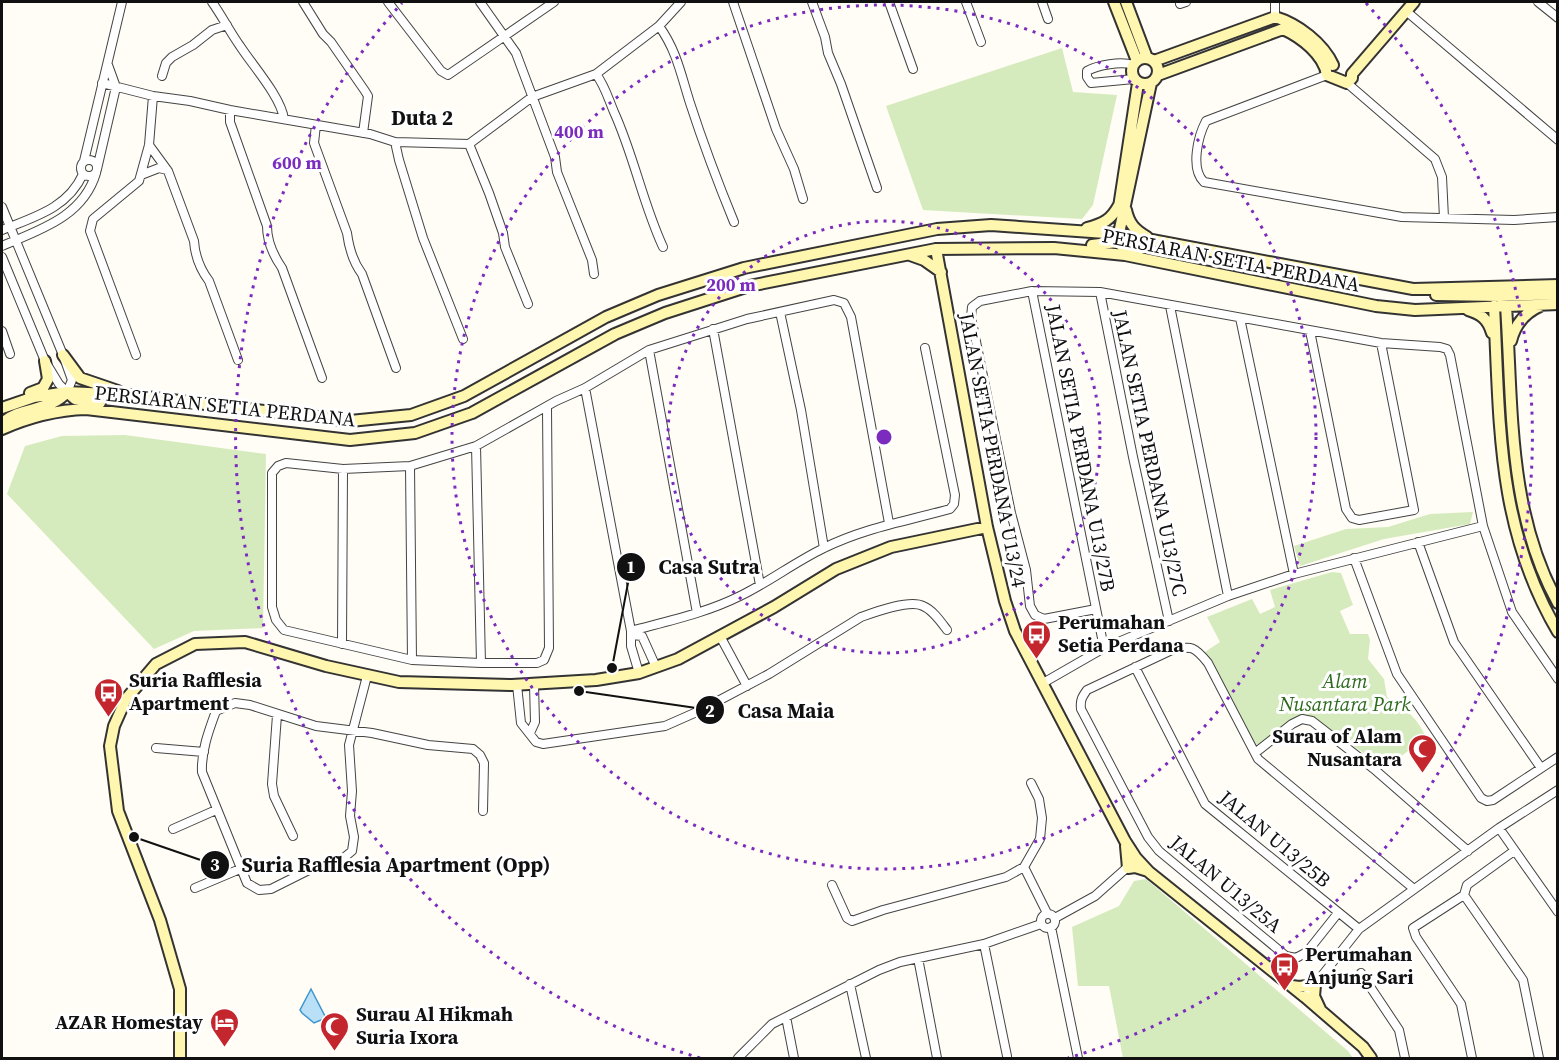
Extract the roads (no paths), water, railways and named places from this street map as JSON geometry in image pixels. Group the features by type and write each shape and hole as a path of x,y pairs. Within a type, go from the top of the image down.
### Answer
{"main road":[{"path":"1031,248 1063,244 1101,246 1117,237 1158,68 1143,62 1114,2"},
{"path":"1126,2 1143,62"},
{"path":"1151,240 1136,231 1128,220 1123,206 1136,81 1132,72 1143,62 1263,20 1280,22 1312,49 1329,70 1349,78 1414,2"},
{"path":"1263,20 1268,33"},
{"path":"1136,81 1143,84 1268,33 1280,22"},
{"path":"1081,230 1105,223 1123,206"},
{"name":"PERSIARAN SETIA PERDANA","path":"4,407 34,397 67,392 129,395 350,421 411,415 464,396 606,317 658,295 744,268 951,228 991,225 1081,230 1117,237 1151,240 1413,290 1557,285"},
{"path":"919,233 936,249 951,228"},
{"path":"1117,237 1126,248 1169,259 1189,269"},
{"name":"PERSIARAN SETIA PERDANA","path":"2,429 30,418 66,410 86,409 350,440 415,433 472,414 615,334 665,312 749,286 936,249 1031,248 1125,255 1376,306 1415,310 1494,306"},
{"name":"JALAN SETIA PERDANA U13/24","path":"936,249 983,510 1005,601 1015,631 1125,841 1149,872 1322,1011 1363,1047 1371,1059"},
{"path":"908,254 924,260 940,272 946,257 962,249"},
{"path":"1413,290 1434,295 1557,304"},
{"path":"1557,294 1503,301 1494,306 1502,464 1507,500 1523,556 1557,632"},
{"path":"1503,301 1509,350 1511,430 1520,496 1535,550 1557,603"},
{"path":"1509,350 1520,320 1531,310 1546,304"},
{"path":"1461,309 1477,313 1485,318 1490,325 1496,351"},
{"path":"63,355 80,378 129,395"},
{"path":"4,407 24,395 43,388 48,379 45,361"},
{"path":"2,423 7,418 28,410 54,404 67,392 75,399 84,402 125,406 155,416"},
{"path":"971,530 983,510"},
{"path":"180,1059 180,989 160,920 118,811 110,746 114,726 126,699 156,664 195,644 245,642 367,676 409,683 534,685 596,680 639,672 678,659 774,607 836,569 891,547 987,527"},
{"path":"971,530 991,544"},
{"path":"1125,841 1128,868 1135,867 1149,872"},
{"path":"1291,986 1314,985 1314,996 1322,1011"}],"street":[{"path":"6,229 49,211 66,200 78,185 83,174 81,170 122,2"},
{"path":"212,2 240,47 263,76 283,109 284,119"},
{"path":"303,2 368,96 363,133"},
{"path":"388,2 444,74 452,74 554,2"},
{"path":"480,2 516,53 555,157 557,172 592,260 594,274"},
{"path":"102,83 153,96 363,133 395,142 469,144 532,97 596,74 659,26 681,2"},
{"path":"733,2 776,129 794,169 804,199"},
{"path":"812,2 877,188"},
{"path":"889,2 913,69"},
{"path":"966,2 981,42"},
{"path":"1042,2 1048,19"},
{"path":"1275,2 1280,22"},
{"path":"1538,2 1557,18"},
{"path":"1406,11 1557,140"},
{"path":"162,76 166,63 172,57 193,45 212,30 227,25"},
{"path":"659,26 672,45 684,76 711,163 734,222"},
{"path":"1136,81 1091,83 1087,77 1087,71 1092,68 1143,62"},
{"path":"2,246 54,224 80,203 89,192 116,87 108,63"},
{"path":"1329,70 1206,121 1201,130 1196,167 1199,177 1204,182 1402,217 1514,220 1557,217"},
{"path":"596,74 605,86 621,124 663,248"},
{"path":"1349,78 1435,159 1442,177 1444,218"},
{"path":"136,355 90,231 93,219 139,181 149,145 153,96"},
{"path":"230,110 230,122 267,226 267,237 275,258 282,268 321,378"},
{"path":"316,125 314,143 347,233 348,244 362,274 396,368"},
{"path":"395,142 431,260 464,339"},
{"path":"469,144 503,233 505,247 528,304"},
{"path":"149,145 168,171 194,241 202,271 209,281 238,360"},
{"path":"84,161 93,161 96,171"},
{"path":"141,175 159,168 168,171"},
{"path":"83,174 92,176 96,171"},
{"path":"2,207 6,229 15,240 72,380 67,392 58,384 45,361 2,257"},
{"path":"1096,609 1044,619 1039,618 1032,611 1026,570 1011,513 971,317 972,307 980,301 1032,291 1100,292 1381,343 1447,349 1483,526 1512,612 1557,679"},
{"name":"JALAN SETIA PERDANA U13/27B","path":"1032,291 1104,648"},
{"name":"JALAN SETIA PERDANA U13/27C","path":"1100,292 1169,621"},
{"path":"547,408 549,648 544,660 537,663 481,663 412,660 284,630 276,620 272,607 272,473 278,466 286,463 343,469 410,466 476,446 556,401 585,388 649,350 747,318 834,300 844,303 848,308 889,523"},
{"path":"1170,306 1228,596"},
{"path":"780,312 801,411 824,548"},
{"path":"1240,318 1294,574"},
{"path":"713,329 760,585"},
{"path":"2,331 10,354"},
{"path":"1310,331 1347,509 1352,518 1359,520 1414,510 1381,343"},
{"path":"632,633 697,613 741,596 824,548 889,523 950,509 954,504 955,495 925,348"},
{"path":"649,350 697,613"},
{"path":"585,388 632,633 630,641 639,672"},
{"path":"476,446 481,663"},
{"path":"410,466 412,660"},
{"path":"342,644 343,469"},
{"path":"1043,683 1104,648 1228,596 1294,574 1483,526"},
{"path":"1418,542 1454,642 1541,768"},
{"path":"1354,558 1397,674 1481,798 1487,801 1493,800 1557,757"},
{"path":"517,685 521,723 536,742 543,744 665,726 747,686 861,617 872,613 920,604 925,606 947,630"},
{"path":"632,633 642,636 657,667"},
{"path":"720,636 747,686"},
{"path":"1135,667 1172,650 1186,646 1197,649 1208,663 1255,753 1322,813 1414,889"},
{"name":"JALAN U13/25A","path":"1135,667 1087,690 1080,701 1081,709 1154,846 1286,956 1296,958 1307,952 1338,913"},
{"name":"JALAN U13/25B","path":"1135,667 1205,804 1359,929"},
{"path":"367,676 351,731 348,746 352,791 350,816 354,837 352,851 341,860 313,868 265,891 253,888 247,883 202,772 204,752 216,711 235,704 250,705 316,726 351,731 477,751 484,763 483,811"},
{"path":"530,733 536,722 534,685"},
{"path":"278,715 272,784 274,796 293,836"},
{"path":"1255,753 1292,724 1302,719 1312,721 1374,769 1468,851"},
{"path":"156,748 204,752"},
{"path":"832,885 847,918 852,921 883,910 1006,877 1024,867 1040,839 1042,818 1039,799 1031,783"},
{"path":"1305,997 1359,929 1499,828 1556,792"},
{"path":"173,829 216,810"},
{"path":"1499,828 1557,912"},
{"path":"1472,1059 1461,1004 1416,937 1413,928 1464,895 1467,885 1514,851"},
{"path":"1054,918 1095,896 1128,868 1136,858"},
{"path":"1024,867 1047,913 1054,918 1055,922 1051,927"},
{"path":"195,888 240,869"},
{"path":"1464,895 1523,980 1539,1059"},
{"path":"1041,924 1041,918 1047,913"},
{"path":"1041,924 1047,928 1051,927"},
{"path":"738,1059 772,1024 879,970 918,958 984,944 1041,924"},
{"path":"1051,927 1078,1059"},
{"path":"984,944 1007,1056"},
{"path":"918,958 937,1059"},
{"path":"1361,973 1399,1030 1405,1059"},
{"path":"850,984 866,1059"},
{"path":"786,1017 794,1059"}],"water":[{"path":"311,989 326,1018 314,1023 300,1010"}],"place":[{"name":"Perumahan Setia Perdana","path":"1037,660"},
{"name":"Casa Sutra","path":"612,668"},
{"name":"Casa Maia","path":"579,691"},
{"name":"Suria Rafflesia Apartment","path":"108,718"},
{"name":"Surau of Alam Nusantara","path":"1423,774"},
{"name":"Suria Rafflesia Apartment (Opp)","path":"134,837"},
{"name":"Perumahan Anjung Sari","path":"1284,992"},
{"name":"AZAR Homestay","path":"224,1048"},
{"name":"Surau Al Hikmah Suria Ixora","path":"335,1052"}],"district":[{"name":"Duta 2","path":"422,117"}],"park label":[{"name":"Alam Nusantara Park","path":"1345,692"}]}
